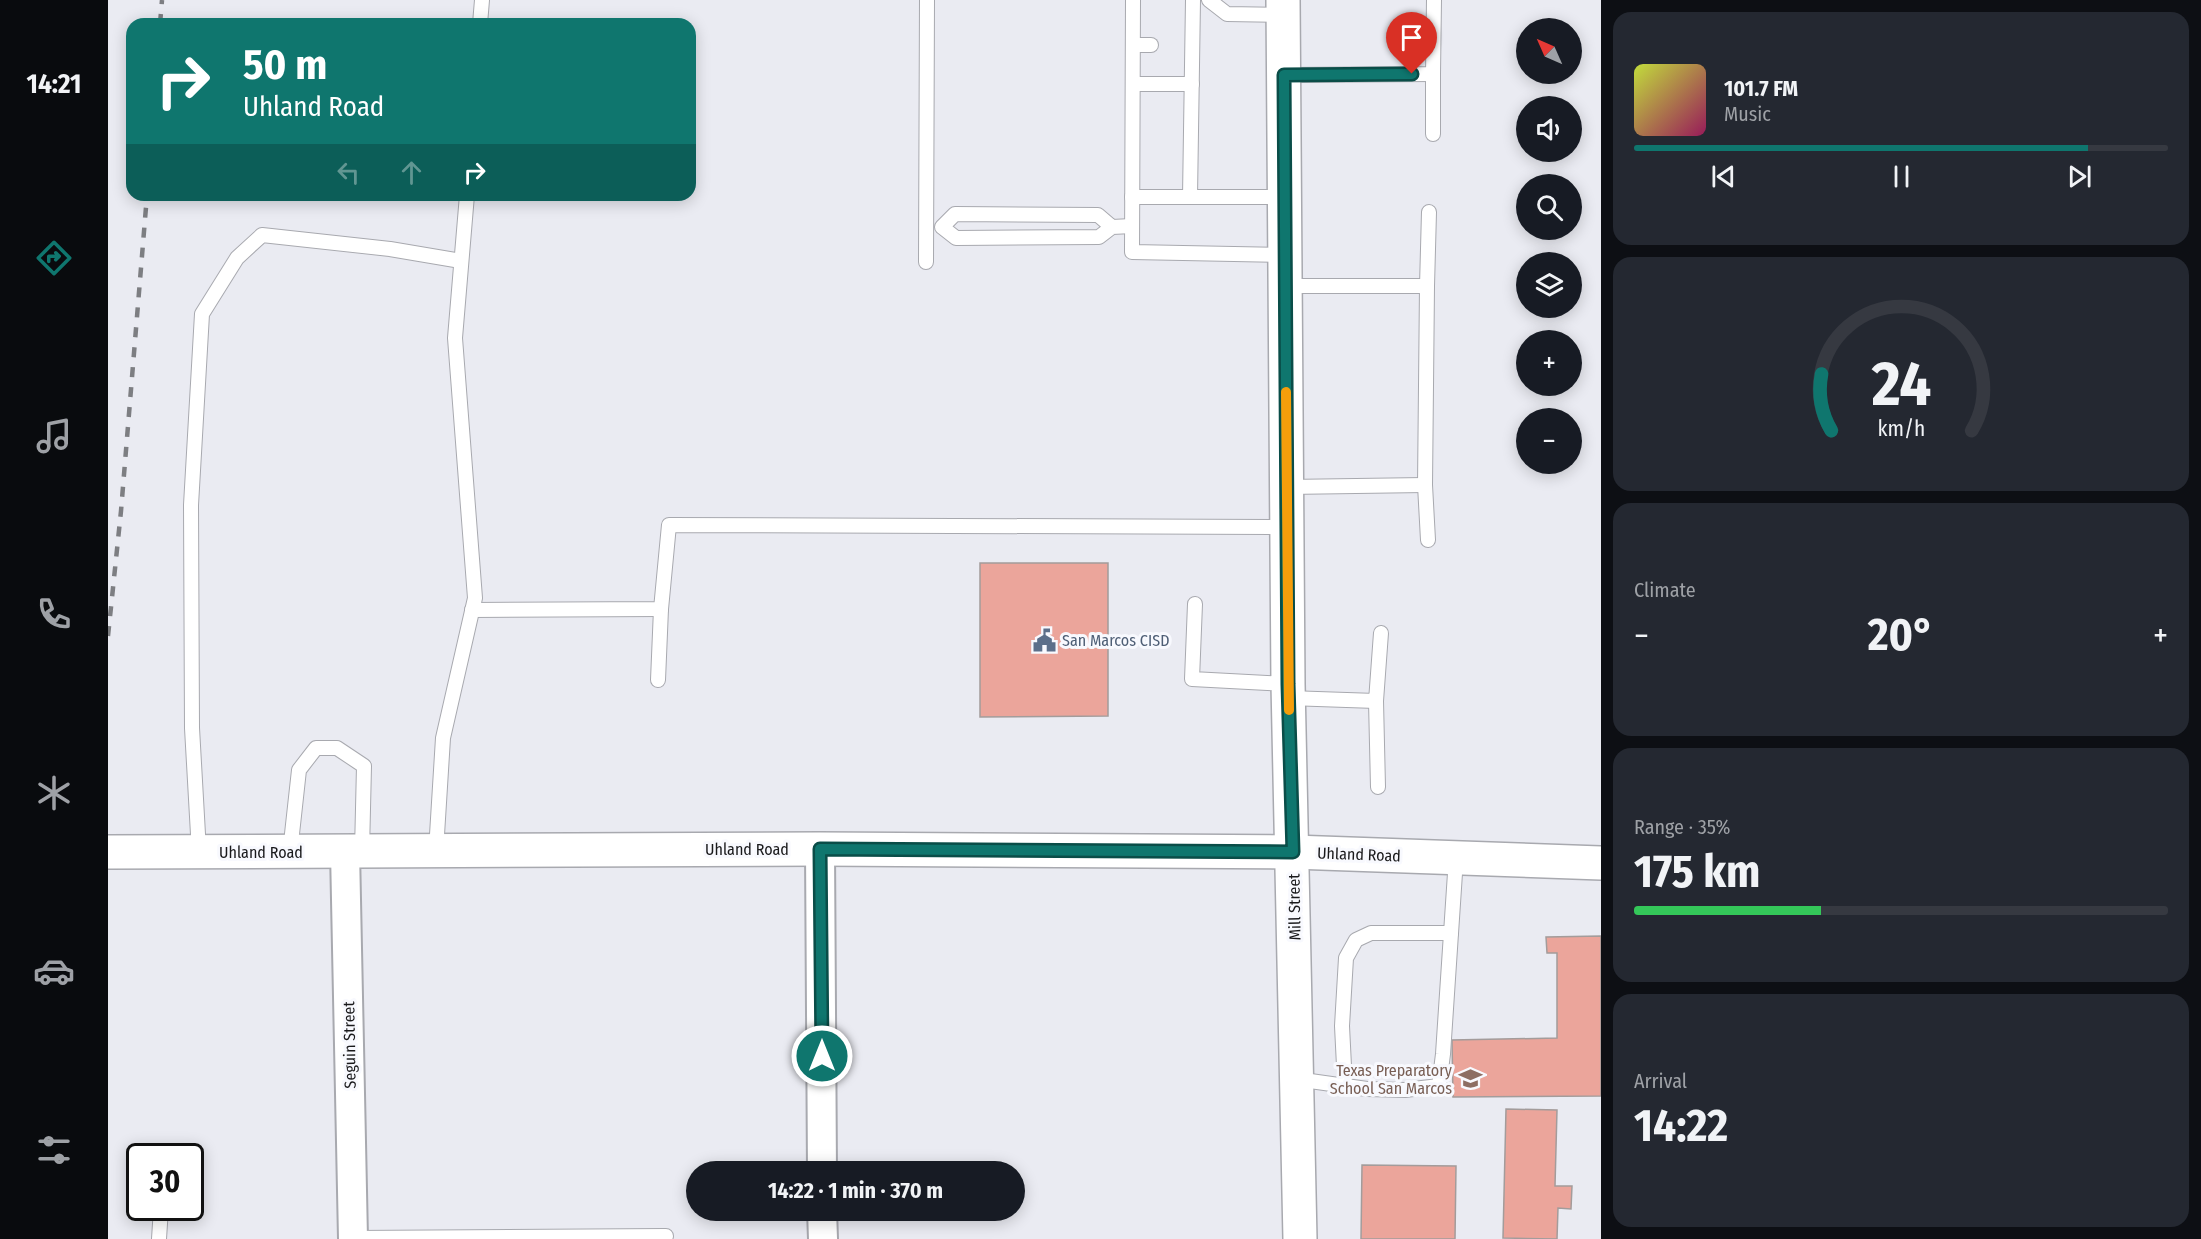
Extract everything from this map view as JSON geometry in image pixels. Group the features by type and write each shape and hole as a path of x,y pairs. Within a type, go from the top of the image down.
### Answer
{"street":[{"name":"Mill Street","path":"1283,7 1288,691 1300,1239"},
{"name":"Uhland Road","path":"108,852 820,849 1293,852 1601,863"},
{"path":"820,849 822,1161"},
{"name":"Seguin Street","path":"353,1238 354,851"},
{"path":"822,1221 823,1239"}],"lane":[{"path":"480,18 482,0"},
{"path":"926,262 927,0"},
{"path":"1133,0 1132,252 1427,286"},
{"path":"1190,197 1192,84 1188,44 1194,0"},
{"path":"1209,0 1227,15 1283,7"},
{"path":"1433,135 1434,0"},
{"path":"1133,45 1151,45"},
{"path":"1284,75 1433,74"},
{"path":"1133,84 1192,84"},
{"path":"1132,196 1285,197"},
{"path":"436,851 443,738 475,598 455,338 466,201"},
{"path":"1428,540 1425,485 1429,212"},
{"path":"942,227 955,214 1098,214 1112,226"},
{"path":"926,226 942,227 956,238 1099,237 1112,226 1132,226"},
{"path":"199,852 192,728 191,505 202,314 237,258 262,235 390,249 461,261"},
{"path":"1287,487 1425,485"},
{"path":"658,680 660,609 669,525 1287,527"},
{"path":"1195,604 1192,679 1376,701"},
{"path":"472,610 660,609"},
{"path":"1378,787 1376,701 1381,633"},
{"path":"290,852 299,770 316,748 338,748 364,766 354,851"},
{"path":"1296,1078 1345,1086 1405,1090 1439,1086 1456,858"},
{"path":"1345,1086 1342,1026 1346,958 1356,940 1371,933 1451,933"},
{"path":"159,1239 160,1221"},
{"path":"353,1238 666,1236"}],"building":[{"name":"San Marcos CISD","path":"980,563 1108,563 1108,716 980,717"},
{"path":"1601,936 1601,1096 1453,1097 1452,1040 1557,1038 1557,953 1547,953 1546,937"},
{"path":"1506,1109 1557,1110 1555,1186 1572,1186 1571,1209 1558,1208 1557,1239 1503,1238"},
{"path":"1362,1165 1456,1166 1455,1239 1361,1239"}],"railway":[{"path":"160,18 162,0"},
{"path":"108,636 121,511 147,201"}],"slow traffic":[{"path":"1286,392 1289,710"}],"place":[{"name":"San Marcos CISD","path":"1044,640"},
{"name":"Texas Preparatory School San Marcos","path":"1470,1079"}],"route":[{"path":"822,1056 820,849 1293,852 1288,684 1284,75 1412,74"}]}
